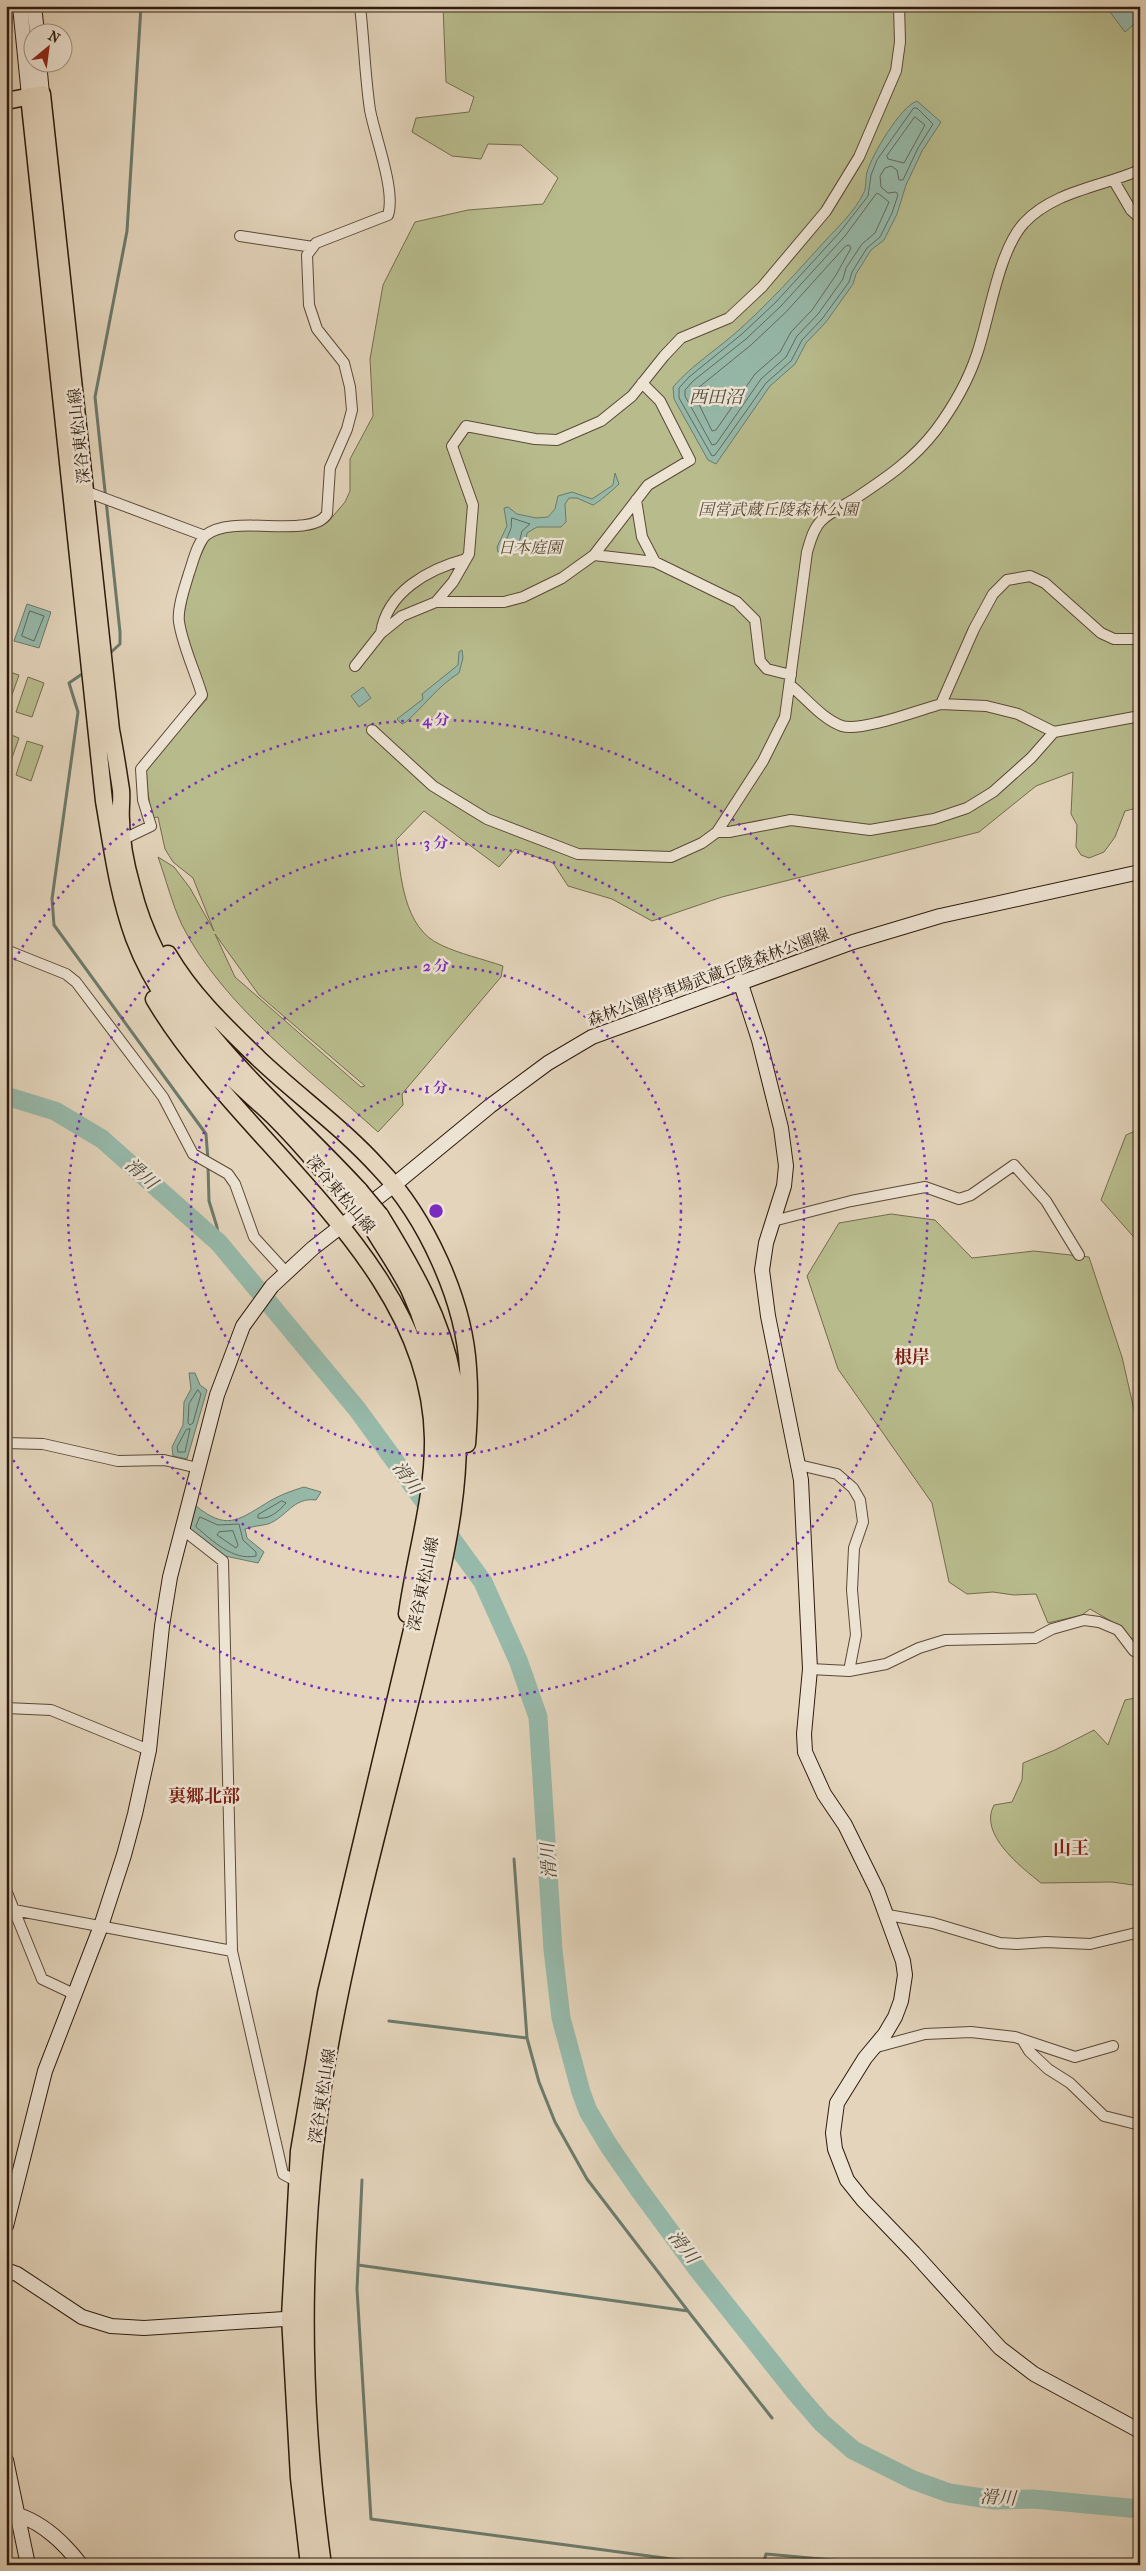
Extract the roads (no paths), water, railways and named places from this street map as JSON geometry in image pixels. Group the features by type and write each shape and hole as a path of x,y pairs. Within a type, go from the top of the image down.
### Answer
{"main road":[{"path":"6,100 36,95"},
{"name":"深谷東松山線","path":"36,95 78,489 89,661 104,801 116,877 126,914 135,939 158,986 174,1010 221,1068 354,1195"},
{"name":"深谷東松山線","path":"78,489 103,651 128,837 151,920 188,986 216,1018 360,1150 394,1185 418,1220 447,1278 457,1308 468,1367 469,1412 464,1492 451,1572 426,1637"},
{"name":"深谷東松山線","path":"121,792 120,821 132,888 150,941 170,980 186,1004 231,1058 354,1195 412,1267 431,1306 453,1380 458,1436 457,1470 452,1517 426,1637 347,1966 326,2069 315,2138 297,2318 323,2565"},
{"name":"深谷東松山線","path":"104,801 104,865 110,893 119,924 144,982 190,1053 341,1225 368,1262 409,1332 423,1369 433,1437 432,1454 429,1488 406,1622 405,1664"},
{"name":"深谷東松山線","path":"309,2565 299,2478 296,2181 326,1993 429,1558 442,1488 445,1448 442,1405 436,1365 425,1328 375,1220"}],"street":[{"path":"6,34 8,6"},
{"path":"20,6 36,95"},
{"path":"34,6 36,22"},
{"path":"128,837 151,826 143,800 141,769 202,695 179,621 186,581 205,536 218,528 248,525 281,527 315,523 323,520 327,514 330,468 347,429 352,410 350,387 344,363 317,329 309,304 307,255 316,242 388,215 391,208 389,188 371,111 360,6"},
{"path":"436,602 453,582 469,554 473,505 452,446 466,426 535,439 557,440 601,422 632,396 681,338 729,318 736,312 762,286 826,212 859,157 896,71 900,42 899,6"},
{"path":"36,95 39,72"},
{"path":"372,730 416,772 456,801 487,819 578,854 671,856 702,843 717,832 763,761 785,717 807,552 820,522 896,472 916,454 949,411 972,368 1003,263 1022,225 1038,210 1057,199 1114,182 1140,170"},
{"path":"1114,182 1131,210 1140,218"},
{"path":"240,236 313,247"},
{"path":"354,666 381,633 402,616 436,602 504,602 523,597 562,578 594,556 648,485 690,460 660,401 642,383"},
{"path":"78,489 205,536"},
{"path":"636,500 642,537 655,562"},
{"path":"594,556 655,562 737,602 755,620 760,662 767,669 791,680 826,718 843,726 872,724 941,704 986,706 1018,714 1054,732 1140,716"},
{"path":"381,633 383,616 398,595 445,565 466,559"},
{"path":"941,704 974,629 993,594 1007,580 1030,576 1045,583 1101,633 1114,639 1140,639"},
{"path":"717,832 729,832 791,820 870,830 934,819 967,808 993,792 1031,758 1054,732"},
{"name":"森林公園停車場武蔵丘陵森林公園線","path":"6,2226 45,2070 76,1995 124,1855 149,1750 162,1626 182,1530 217,1395 228,1363 247,1320 282,1276 341,1225 394,1185 490,1106 548,1063 592,1037 740,981 852,942 940,916 1140,872"},
{"path":"6,950 66,974 76,982 164,1097 193,1154 228,1174 234,1184 254,1237 282,1276"},
{"path":"740,981 758,1040 785,1149 784,1186 772,1221 762,1270 764,1293 798,1466 810,1670 804,1734 805,1752 824,1794 845,1825 888,1915 903,1961 904,1988 895,2017 844,2090 834,2115 835,2150 847,2180 992,2340 1019,2364 1140,2431"},
{"path":"772,1221 851,1201 925,1187 959,1200 972,1196 1014,1165 1046,1200 1079,1255"},
{"path":"6,1443 43,1444 118,1461 164,1460 198,1468"},
{"path":"798,1466 837,1474 853,1488 860,1500 863,1522 854,1548 852,1590 856,1635 849,1671"},
{"path":"182,1530 223,1561 232,1951 283,2174 296,2181"},
{"path":"810,1670 849,1671 886,1664 919,1648 944,1640 1035,1638 1052,1629 1084,1620 1099,1622 1118,1630 1134,1650"},
{"path":"6,1708 52,1710 149,1750"},
{"path":"6,1890 42,1979 76,1995"},
{"path":"14,1910 232,1951"},
{"path":"888,1915 932,1923 1009,1944 1090,1944 1140,1932"},
{"path":"872,2049 925,2034 971,2032 999,2034 1075,2057 1112,2046"},
{"path":"1023,2041 1029,2051 1048,2069 1070,2083 1104,2116 1140,2126"},
{"path":"6,2270 17,2274 61,2305 82,2317 111,2326 144,2328 297,2318"},
{"path":"6,2460 28,2565"},
{"path":"18,2515 29,2518 52,2535 81,2565"}],"water":[{"path":"1119,6 1129,6 1140,19 1125,32 1110,12"},
{"name":"西田沼","path":"917,101 941,122 922,151 906,185 897,214 884,240 871,250 856,274 853,284 826,322 806,343 795,364 770,386 716,464 708,460 674,399 673,387 762,308 846,219 864,192 870,164 888,132 903,112"},
{"path":"615,473 619,484 593,505 577,498 569,498 565,504 566,522 561,527 537,527 527,533 525,546 516,554 498,552 497,547 507,526 504,508 508,507 517,514 536,518 548,517 555,509 558,496 572,492 592,499 613,485"},
{"path":"27,604 51,612 39,648 14,641"},
{"path":"462,650 463,658 459,673 445,683 413,716 402,724 397,719 423,699 422,694 458,665 459,652"},
{"path":"363,687 371,698 359,707 351,696"},
{"path":"189,1373 195,1373 200,1385 207,1390 187,1459 173,1456 172,1447 183,1425 184,1402 191,1389"},
{"path":"304,1487 321,1492 316,1500 301,1501 275,1521 245,1529 247,1538 264,1552 258,1563 225,1556 189,1529 196,1506 206,1514 216,1518 231,1520 247,1515 279,1496"}],"waterway":[{"path":"108,655 120,644 120,632 95,397 127,231 141,6"},
{"path":"85,672 69,683 78,712 52,899 54,925 206,1134 208,1160"},
{"name":"滑川","path":"6,1096 55,1111 102,1139 219,1243 357,1409 483,1582 518,1660 538,1717 553,1950 561,2018 588,2111 638,2188 699,2271 796,2393 822,2423 853,2450 913,2480 949,2493 995,2500 1033,2499 1140,2509"},
{"path":"208,1166 209,1201 217,1227 219,1243"},
{"path":"514,1859 527,2038 539,2082 555,2122 587,2179 688,2311"},
{"path":"389,2021 527,2038"},
{"path":"362,2180 357,2289 371,2519 717,2565"},
{"path":"358,2265 688,2311 772,2418"},
{"path":"763,2565 766,2554 888,2565"}],"district":[{"name":"根岸","path":"912,1357"},
{"name":"裏郷北部","path":"204,1796"},
{"name":"山王","path":"1071,1848"}],"park label":[{"name":"国営武蔵丘陵森林公園","path":"778,509"},
{"name":"日本庭園","path":"530,547"}]}
